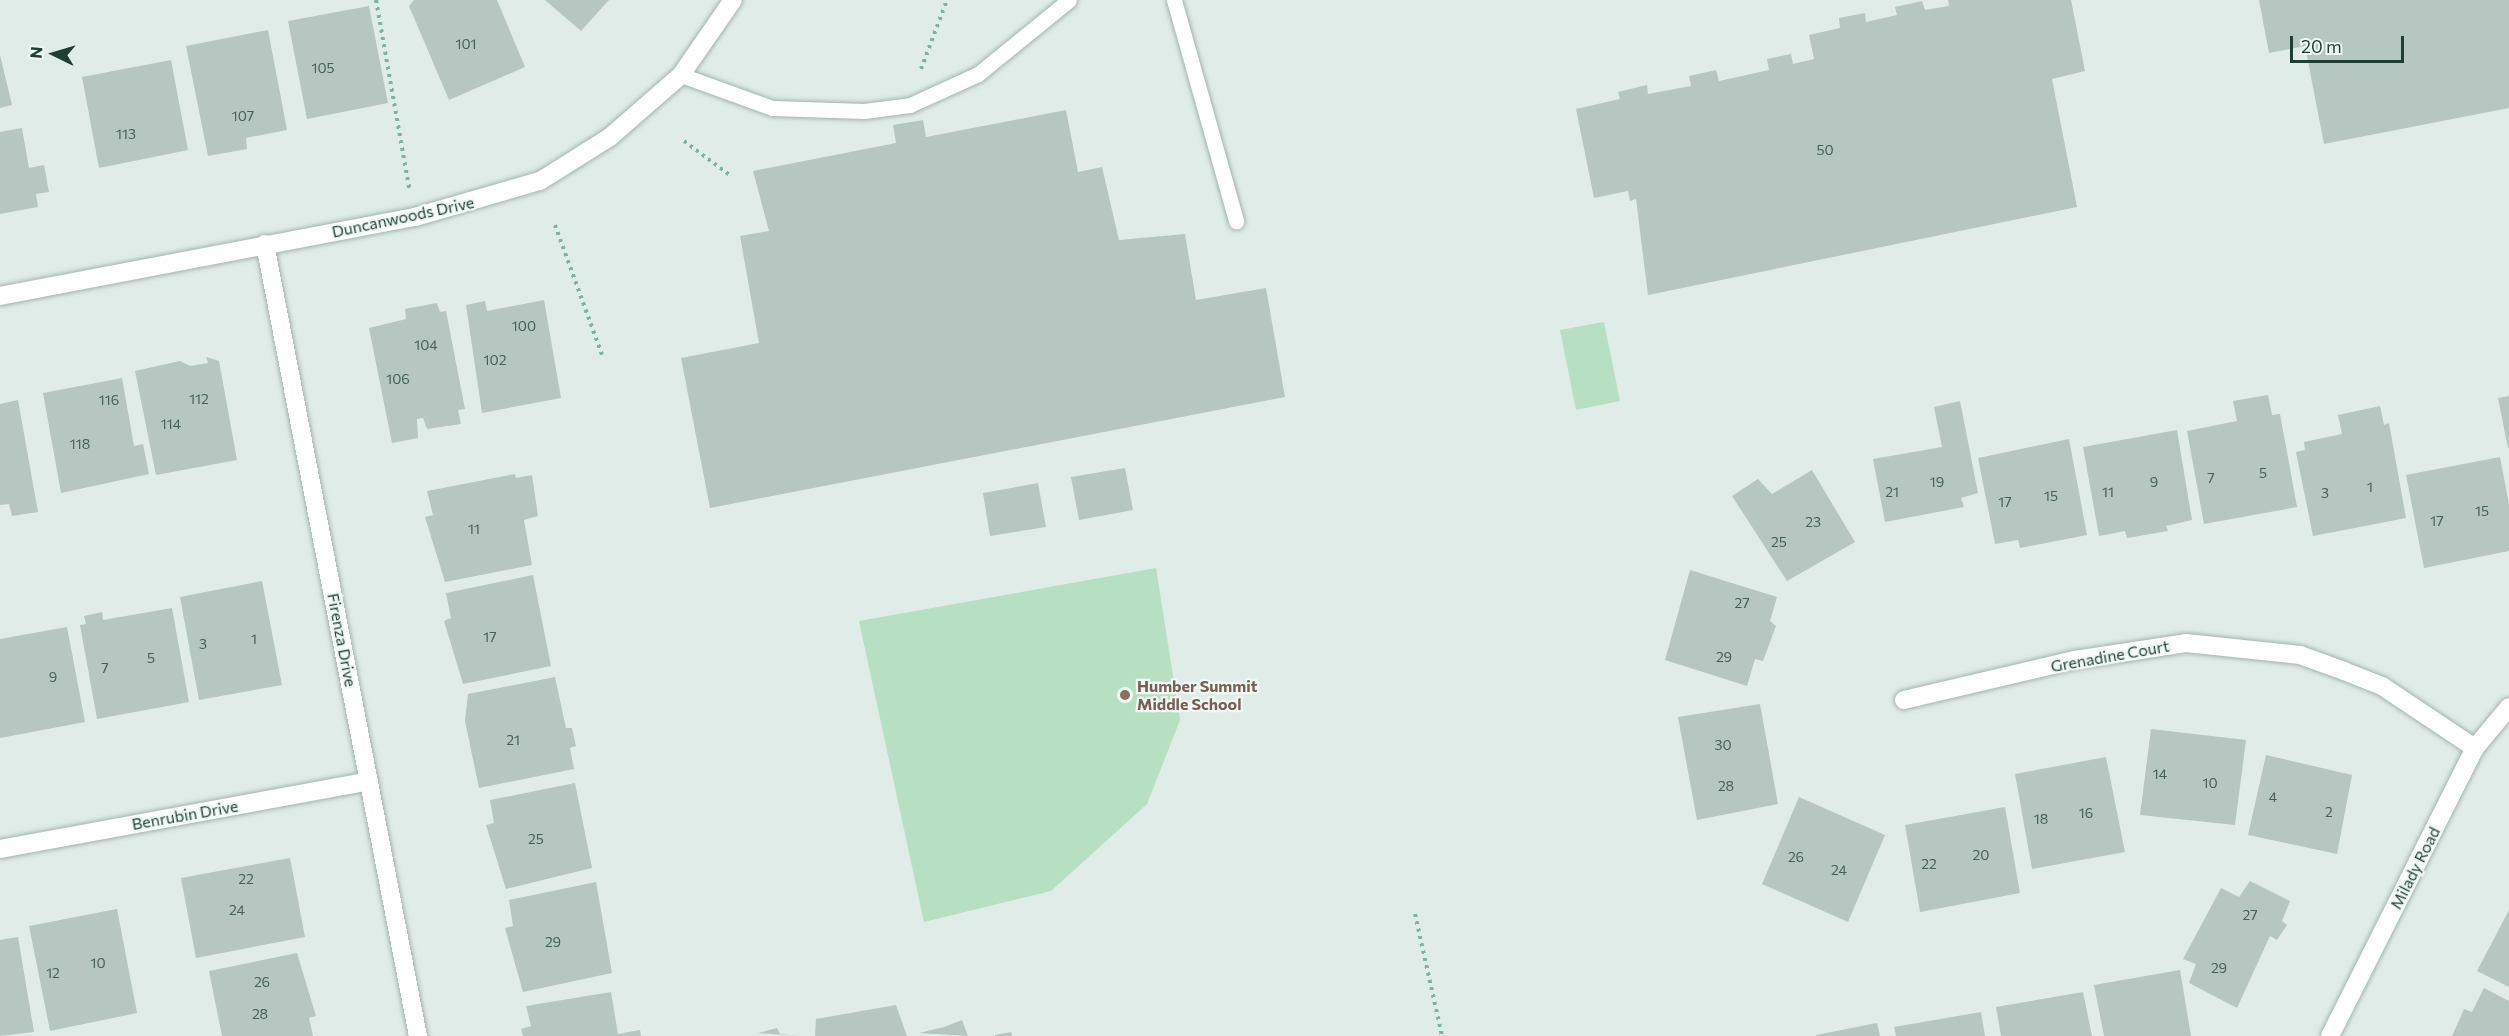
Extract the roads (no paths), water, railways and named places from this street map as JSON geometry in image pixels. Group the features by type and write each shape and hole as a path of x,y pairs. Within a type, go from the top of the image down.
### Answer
{"street":[{"name":"Duncanwoods Drive","path":"0,296 415,217 540,181 610,137 681,75 733,0"},
{"name":"Firenza Drive","path":"265,244 418,1036"},
{"name":"Grenadine Court","path":"1904,700 2075,660 2186,643 2300,655 2382,686 2475,748"},
{"name":"Milady Road","path":"2330,1036 2475,748 2509,707"},
{"name":"Benrubin Drive","path":"0,849 369,781"}],"lane":[{"path":"681,75 772,108 864,111 910,105 978,74 1069,0"},
{"path":"1174,0 1236,221"}],"place":[{"name":"Humber Summit Middle School","path":"1125,695"}]}
